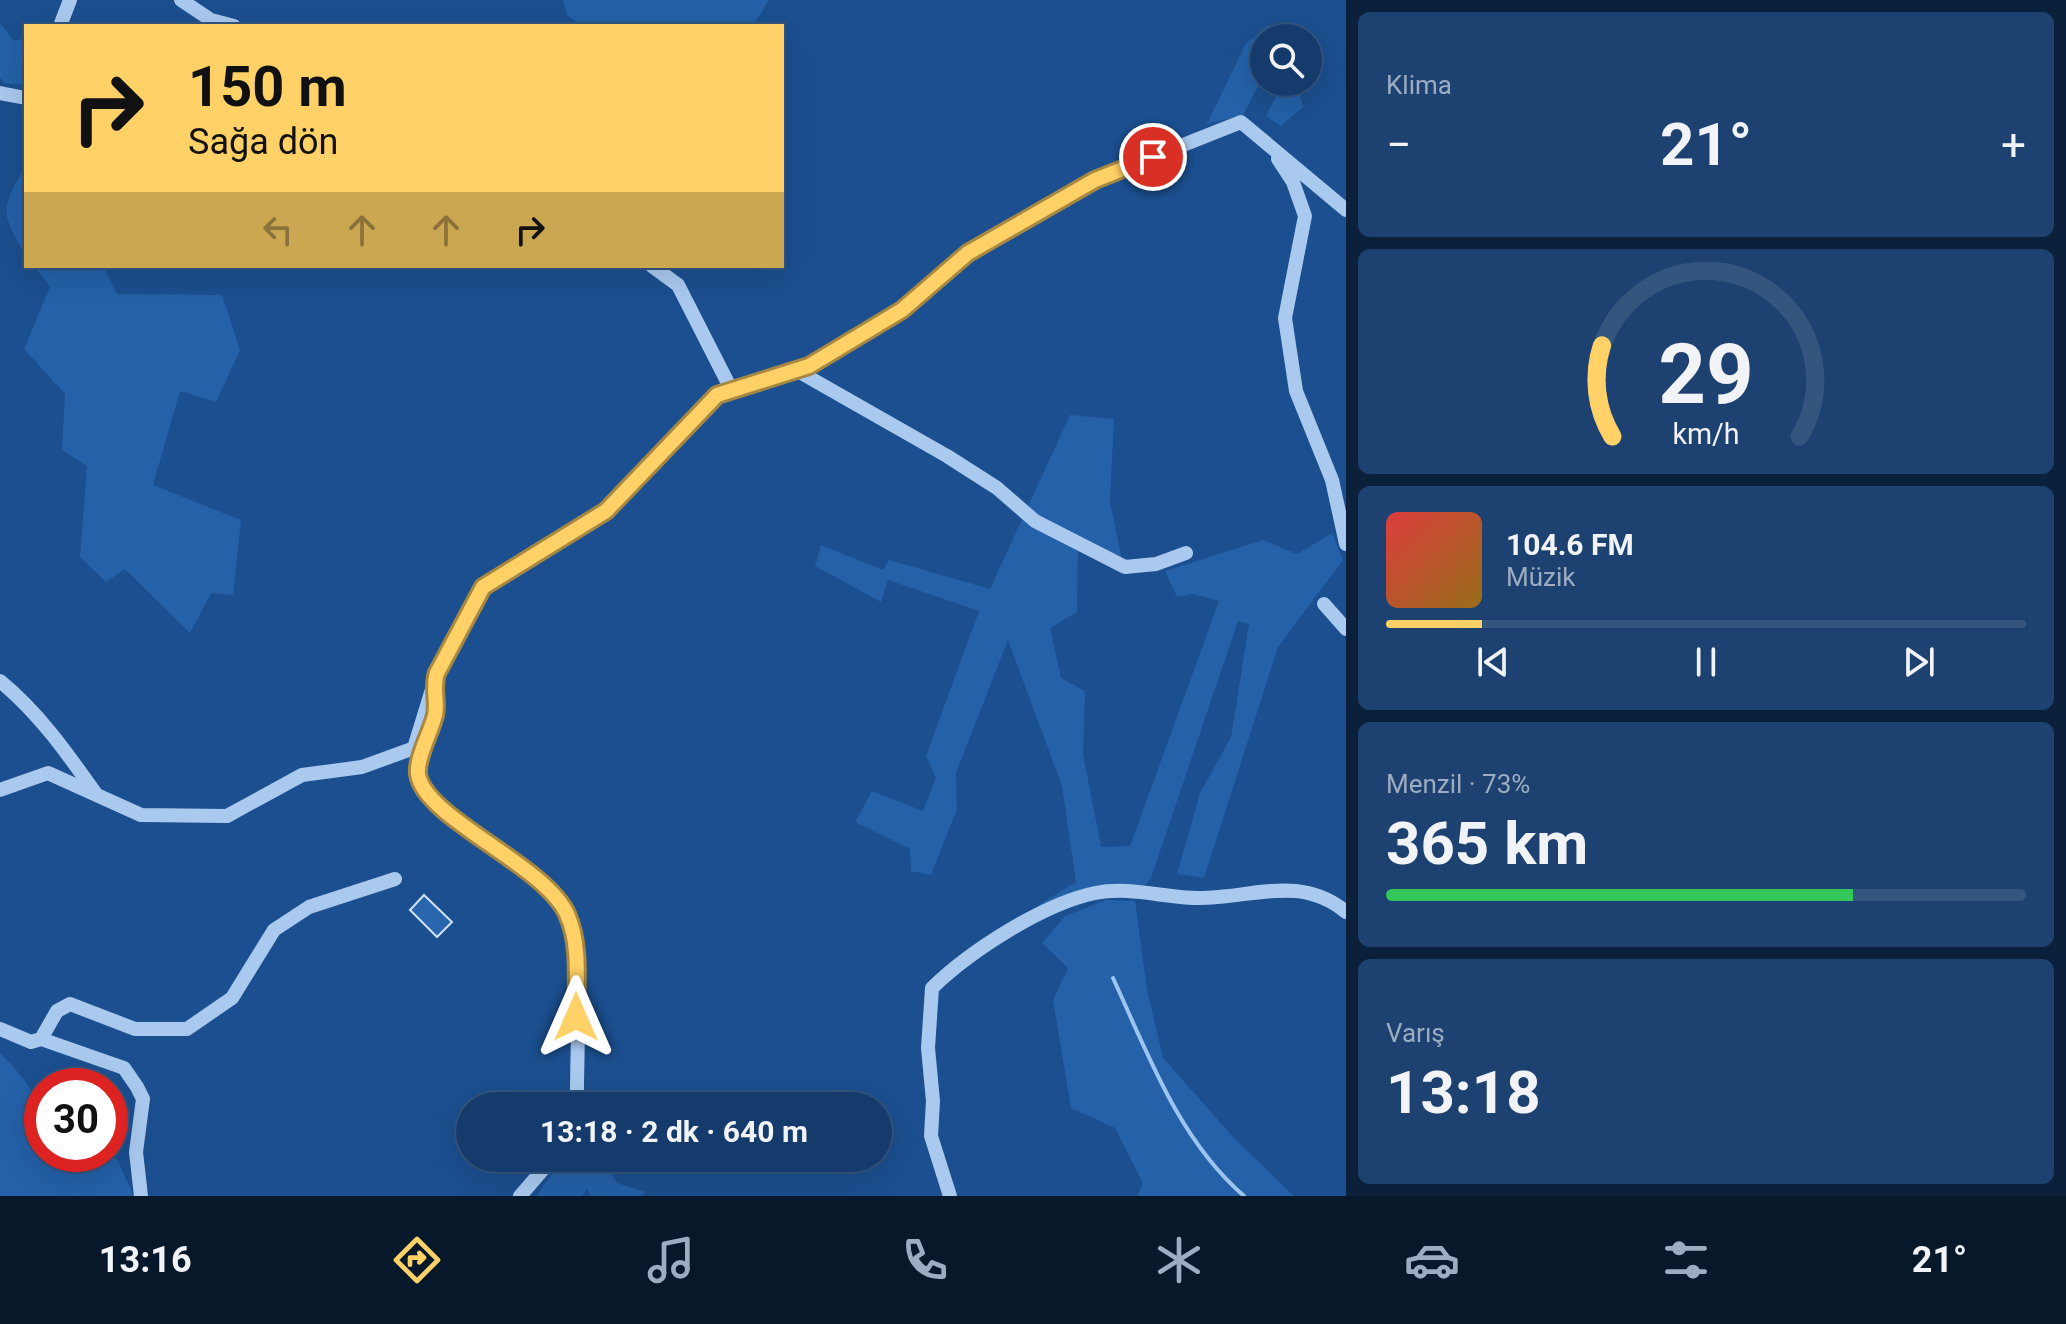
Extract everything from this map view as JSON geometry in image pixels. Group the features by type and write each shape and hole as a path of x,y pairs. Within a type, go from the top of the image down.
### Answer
{"street":[{"path":"61,24 70,0"},
{"path":"181,0 211,20 226,24"},
{"path":"0,93 24,98"},
{"path":"0,790 48,773 141,815 227,816 302,775 362,767 414,748 433,685 483,587 606,511 717,395 809,366 902,310 968,253 1095,180 1241,122 1346,210"},
{"path":"1268,145 1293,182 1305,216 1285,318 1296,391 1332,480 1346,544"},
{"path":"655,268 678,285 732,391"},
{"path":"796,370 947,456 997,488 1035,521 1125,567 1156,564 1186,553"},
{"path":"1324,604 1346,629"},
{"path":"0,681 23,700 59,741 96,794"},
{"path":"433,685 436,709 418,773 425,789 482,838 523,865 567,913 575,941 577,1092"},
{"path":"41,1039 57,1011 70,1004 135,1029 187,1029 232,998 274,930 309,907 395,879"},
{"path":"950,1196 931,1136 933,1101 928,1048 932,988 980,951 1059,906 1096,893 1134,891 1200,899 1289,888 1331,900 1346,912"},
{"path":"0,1029 31,1042 41,1039 124,1068 143,1099 136,1152 141,1196"},
{"path":"520,1196 541,1172"}],"shaded area":[{"path":"563,0 769,0 754,24 580,24 567,15"},
{"path":"0,23 13,41 24,38 24,85 4,83 0,77"},
{"path":"1250,41 1250,96 1253,96 1243,115 1207,124 1245,45"},
{"path":"1300,96 1303,107 1281,126 1266,116 1276,97"},
{"path":"24,169 24,252 11,229 6,211 11,192"},
{"path":"36,268 104,268 117,294 222,295 240,350 216,402 180,391 153,485 241,520 233,595 211,593 190,633 125,569 106,582 80,557 87,466 62,450 65,394 24,349 50,287"},
{"path":"1070,415 1114,419 1110,502 1122,560 1078,538 1077,612 1050,628 1061,678 1085,691 1083,754 1101,847 1130,846 1219,601 1193,594 1177,597 1165,571 1263,540 1297,554 1332,533 1343,560 1278,647 1204,878 1177,874 1200,793 1231,737 1249,624 1238,621 1151,878 1144,886 1041,910 1039,905 1076,882 1062,786 1008,640 956,773 957,809 931,875 911,871 910,849 855,822 872,791 923,811 936,778 926,756 979,611 888,580 881,602 815,566 821,545 883,570 889,560 990,589"},
{"path":"1106,900 1135,901 1147,989 1163,1058 1235,1139 1294,1196 1137,1196 1143,1183 1115,1128 1071,1108 1053,1000 1068,968 1042,943 1065,916"},
{"path":"0,1053 24,1081 24,1172 123,1172 134,1196 0,1196"},
{"path":"553,1172 611,1172 617,1183 645,1192 641,1196 591,1196 587,1189 582,1196 537,1196"}],"building":[{"path":"424,895 452,922 437,937 410,910"}],"waterway":[{"path":"1113,978 1153,1066 1183,1122 1221,1174 1244,1196"}],"route":[{"path":"576,1017 575,941 567,913 523,865 448,811 425,789 418,773 436,709 433,685 437,673 483,587 606,511 717,395 809,366 902,310 968,253 1095,180 1153,157"}]}
